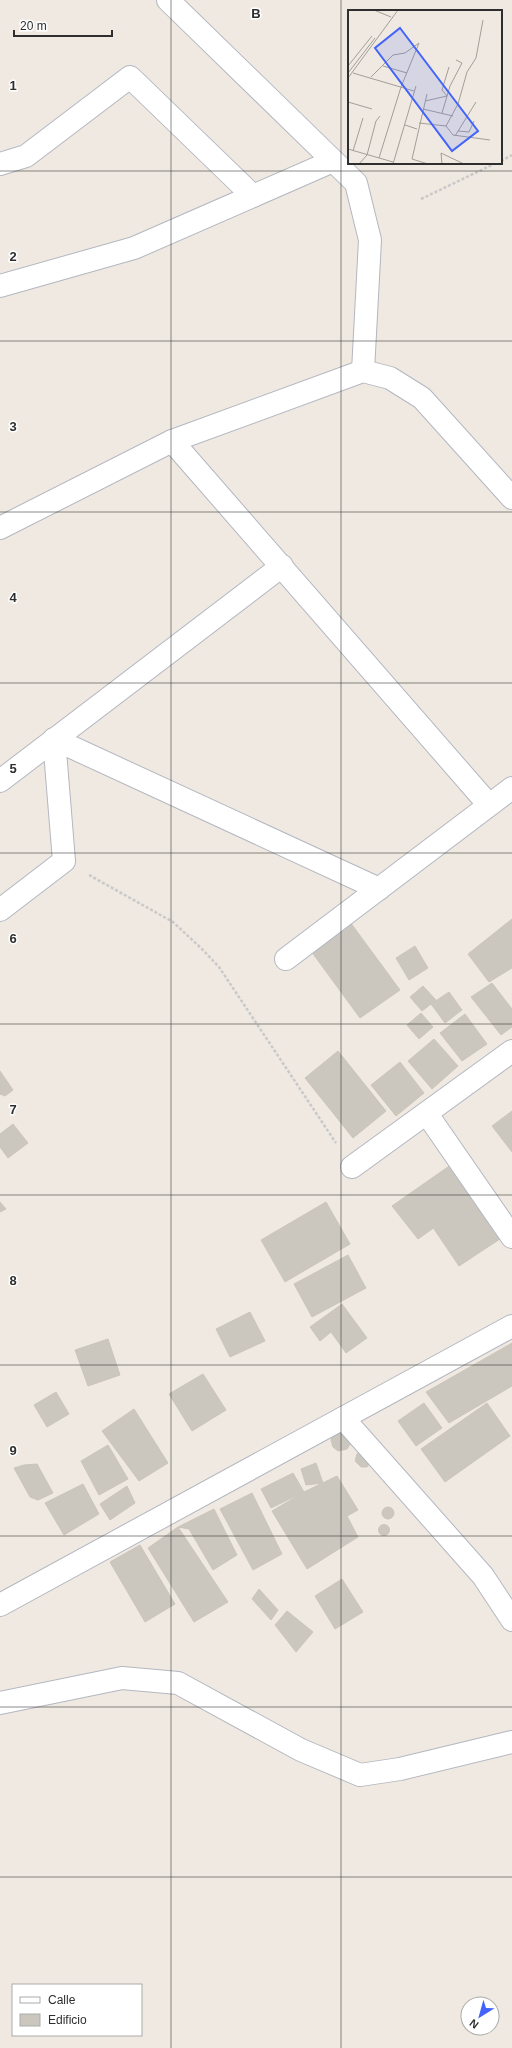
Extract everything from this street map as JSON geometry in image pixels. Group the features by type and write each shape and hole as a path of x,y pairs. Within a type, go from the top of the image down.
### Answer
{"street":[{"path":"168,0 356,183 370,240 363,371"},
{"path":"0,164 26,156 130,77 253,196"},
{"path":"0,286 134,248 333,161"},
{"path":"0,528 172,440 363,371 390,378 422,398 512,498"},
{"path":"172,440 490,805"},
{"path":"0,781 282,566"},
{"path":"0,910 64,861 54,739"},
{"path":"54,739 379,889"},
{"path":"286,959 512,788"},
{"path":"352,1167 512,1051"},
{"path":"427,1114 512,1237"},
{"path":"0,1605 512,1326"},
{"path":"343,1418 483,1576 512,1620"},
{"path":"0,1703 122,1678 178,1683 301,1750 360,1775 400,1769 512,1742"}],"path":[{"path":"502,161 512,156"},
{"path":"421,200 494,164"},
{"path":"64,861 173,922 219,967 352,1167"}],"building":[{"path":"512,919 512,968 489,982 468,954"},
{"path":"350,922 400,990 360,1018 311,951"},
{"path":"415,946 428,968 409,980 396,958"},
{"path":"492,983 512,1009 512,1027 501,1035 471,997"},
{"path":"423,986 436,1000 422,1011 410,997"},
{"path":"449,992 462,1010 445,1023 431,1004"},
{"path":"421,1013 433,1027 419,1039 407,1025"},
{"path":"465,1014 487,1044 462,1061 440,1033"},
{"path":"434,1039 458,1066 432,1089 408,1061"},
{"path":"338,1051 386,1111 353,1138 305,1078"},
{"path":"400,1062 424,1093 396,1116 371,1085"},
{"path":"0,1071 13,1090 5,1096 0,1094"},
{"path":"512,1111 512,1152 492,1126"},
{"path":"13,1124 28,1143 8,1158 0,1147 0,1134"},
{"path":"455,1162 479,1196 418,1239 392,1206"},
{"path":"477,1199 503,1237 459,1266 432,1226"},
{"path":"0,1202 6,1209 0,1212"},
{"path":"326,1202 350,1244 285,1282 261,1240"},
{"path":"348,1255 366,1288 312,1317 294,1284"},
{"path":"342,1304 367,1338 346,1353 331,1332 320,1341 310,1327"},
{"path":"250,1312 265,1341 230,1357 216,1329"},
{"path":"108,1339 120,1375 88,1386 75,1350"},
{"path":"512,1343 512,1386 449,1423 426,1392"},
{"path":"203,1374 226,1410 192,1431 169,1394"},
{"path":"56,1392 69,1414 47,1427 34,1405"},
{"path":"424,1403 442,1428 416,1446 398,1421"},
{"path":"487,1403 510,1436 445,1482 421,1449"},
{"path":"134,1409 168,1463 139,1481 102,1431"},
{"path":"342,1431 351,1443 347,1449 338,1451 333,1447 331,1440 333,1435"},
{"path":"108,1445 128,1479 99,1495 81,1461"},
{"path":"361,1451 370,1463 367,1467 361,1467 355,1461 357,1454"},
{"path":"316,1463 323,1483 306,1485 301,1469"},
{"path":"37,1464 53,1493 38,1500 30,1497 14,1468 24,1465"},
{"path":"293,1473 304,1492 271,1508 261,1489"},
{"path":"337,1476 358,1510 347,1516 358,1537 307,1569 272,1511 304,1492"},
{"path":"83,1484 99,1514 64,1535 45,1503"},
{"path":"127,1486 135,1503 110,1520 100,1504"},
{"path":"252,1493 282,1554 253,1570 220,1509"},
{"path":"386,1507 390,1507 394,1513 390,1519 386,1519 382,1515 382,1511"},
{"path":"214,1509 237,1555 213,1570 189,1529 178,1527"},
{"path":"382,1525 386,1525 388,1526 388,1534 382,1535 379,1532 379,1528"},
{"path":"178,1527 228,1602 194,1622 148,1548"},
{"path":"140,1545 175,1604 145,1622 110,1562"},
{"path":"342,1579 363,1612 335,1629 315,1596"},
{"path":"259,1589 278,1610 271,1620 252,1599"},
{"path":"287,1611 313,1632 296,1652 275,1625"}]}
